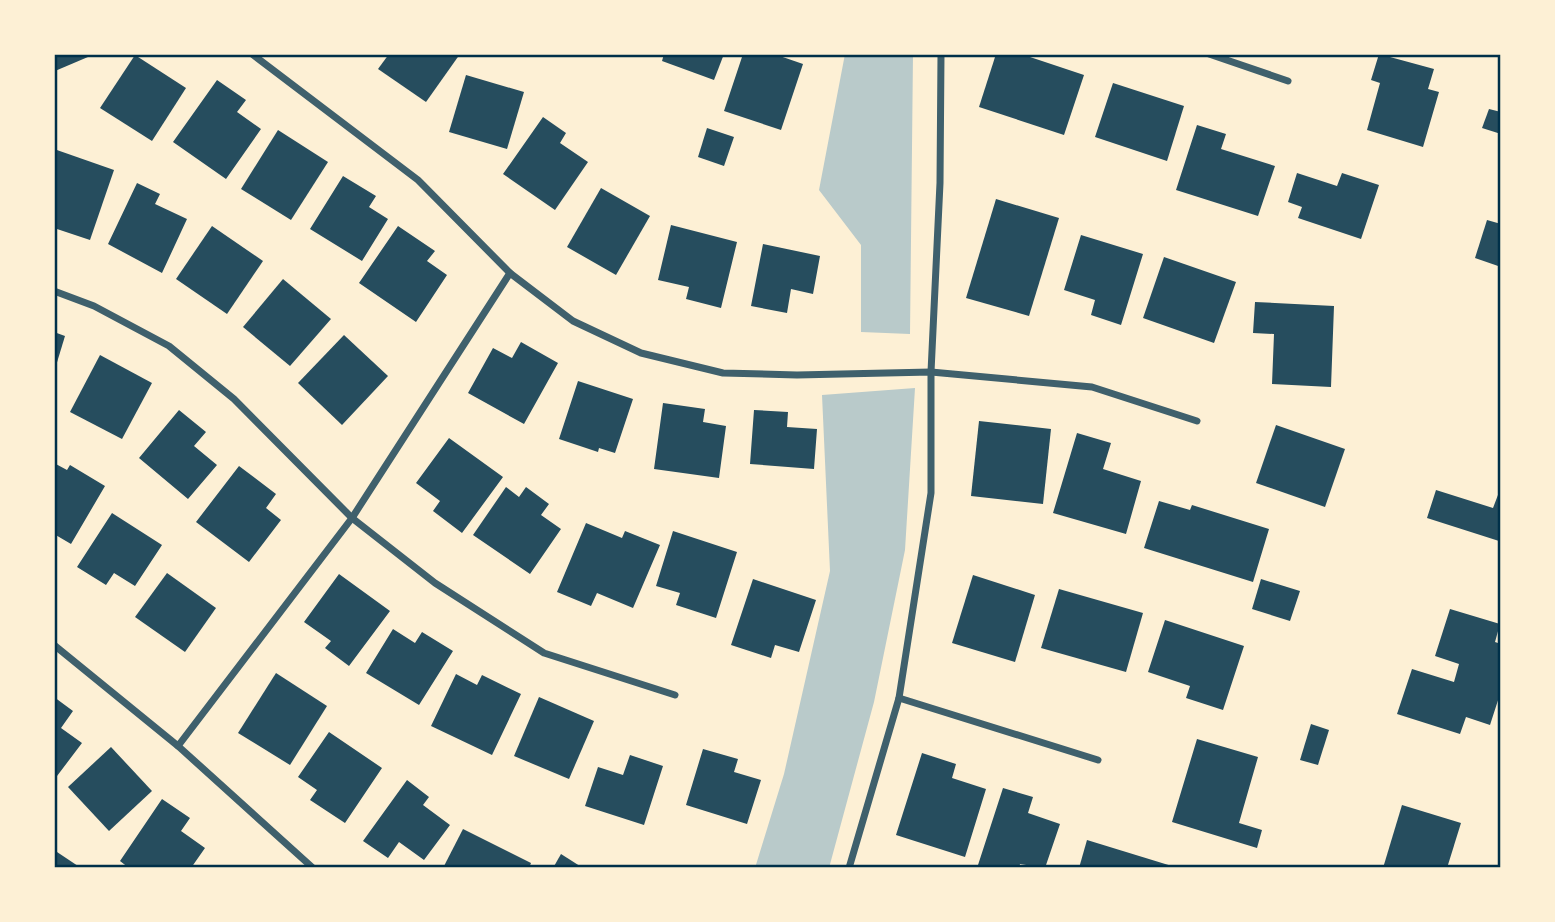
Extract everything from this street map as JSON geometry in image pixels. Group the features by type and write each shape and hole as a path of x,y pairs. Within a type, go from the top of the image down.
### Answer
{"street":[{"path":"252,54 418,180 510,273 573,321 641,353 723,373 797,375 931,372 1092,387 1198,421"},
{"path":"849,868 899,698 931,493 931,372 940,183 940,54"},
{"path":"1209,54 1288,81"},
{"path":"178,746 352,518 510,273"},
{"path":"54,292 94,306 169,346 234,399 352,518 435,583 544,653 675,695"},
{"path":"54,645 178,746 313,868"},
{"path":"899,698 1098,760"}],"shaded area":[{"path":"845,54 913,54 910,334 861,332 861,245 819,190"},
{"path":"915,388 905,550 874,702 829,868 755,868 784,774 830,571 822,395"}],"building":[{"path":"54,54 95,54 55,71"},
{"path":"389,54 460,54 426,102 378,69"},
{"path":"664,54 724,54 714,80 662,61"},
{"path":"743,54 774,54 803,64 781,130 724,111"},
{"path":"996,54 1021,54 1084,75 1064,135 979,107"},
{"path":"1379,54 1434,69 1428,89 1439,92 1423,147 1367,130 1380,83 1371,80"},
{"path":"135,55 186,88 152,141 100,108"},
{"path":"466,75 524,92 507,149 449,132"},
{"path":"217,80 246,100 237,112 261,129 226,179 173,142"},
{"path":"1113,83 1184,106 1167,161 1095,137"},
{"path":"1489,109 1501,112 1501,134 1482,128"},
{"path":"543,117 566,133 560,143 588,162 555,210 503,174"},
{"path":"1197,125 1226,134 1221,149 1275,166 1258,216 1176,190"},
{"path":"707,128 734,137 724,166 698,157"},
{"path":"278,130 328,162 291,220 241,189"},
{"path":"54,149 114,170 90,240 54,228"},
{"path":"1297,173 1337,186 1342,173 1379,185 1361,239 1298,218 1302,207 1288,202"},
{"path":"343,176 376,196 369,207 388,219 362,261 310,229"},
{"path":"137,183 160,194 155,204 187,219 162,273 108,244"},
{"path":"601,188 650,216 616,275 567,247"},
{"path":"996,199 1059,218 1029,316 966,298"},
{"path":"1487,220 1501,224 1501,267 1475,258"},
{"path":"671,225 737,242 721,308 686,299 689,287 658,280"},
{"path":"212,226 263,261 227,314 176,279"},
{"path":"398,226 435,251 427,261 447,275 416,322 359,283"},
{"path":"1081,235 1143,254 1121,325 1091,315 1095,300 1064,290"},
{"path":"763,244 820,256 813,294 791,289 787,313 751,306"},
{"path":"1164,257 1236,282 1214,343 1143,318"},
{"path":"283,279 331,319 290,366 243,327"},
{"path":"1255,302 1334,306 1331,387 1272,384 1274,334 1253,333"},
{"path":"54,332 65,336 55,369 54,369"},
{"path":"344,335 388,376 342,425 298,383"},
{"path":"521,342 558,363 524,424 468,393 493,348 512,358"},
{"path":"100,355 152,383 122,439 70,412"},
{"path":"578,381 633,399 615,453 599,448 598,452 559,439"},
{"path":"663,403 705,409 703,422 726,426 719,478 654,469"},
{"path":"179,410 206,432 194,446 217,465 188,499 139,458"},
{"path":"754,410 788,412 787,427 817,429 814,469 750,464"},
{"path":"979,421 1051,429 1043,504 971,496"},
{"path":"1276,425 1345,449 1325,507 1256,483"},
{"path":"1077,433 1111,443 1103,469 1141,481 1126,534 1053,513"},
{"path":"449,438 503,477 462,533 433,511 440,501 416,483"},
{"path":"54,463 67,470 70,465 105,486 71,544 54,534"},
{"path":"239,466 276,494 266,508 281,520 249,562 196,522"},
{"path":"506,487 519,497 526,487 549,504 541,515 561,529 530,574 473,535"},
{"path":"1501,487 1499,541 1427,518 1436,490 1493,508"},
{"path":"1159,501 1190,510 1192,505 1269,529 1253,582 1144,548"},
{"path":"112,513 162,545 135,586 114,573 106,585 77,567"},
{"path":"586,523 622,538 625,531 660,545 633,608 597,593 591,606 557,592"},
{"path":"673,531 737,552 716,618 676,605 680,593 656,586"},
{"path":"167,573 216,608 185,652 135,617"},
{"path":"339,574 390,611 349,666 325,648 331,641 304,622"},
{"path":"973,575 1035,595 1015,662 952,643"},
{"path":"753,579 816,600 799,652 775,645 771,658 731,645"},
{"path":"1261,579 1300,591 1290,621 1252,609"},
{"path":"1059,589 1143,613 1126,672 1041,648"},
{"path":"1450,609 1500,624 1495,642 1501,644 1501,691 1490,725 1466,717 1460,734 1397,714 1412,669 1454,682 1459,664 1435,656"},
{"path":"1165,620 1244,646 1223,710 1186,698 1190,686 1148,672"},
{"path":"393,629 415,643 422,632 453,651 419,705 366,673"},
{"path":"276,673 327,706 290,765 238,733"},
{"path":"456,674 477,685 482,675 521,694 492,755 431,726"},
{"path":"54,697 73,711 61,728 82,743 54,780"},
{"path":"539,697 594,721 569,779 514,756"},
{"path":"1311,724 1329,730 1318,765 1300,760"},
{"path":"329,732 382,768 345,823 310,800 317,790 298,777"},
{"path":"1197,739 1258,757 1239,823 1262,830 1257,848 1172,822"},
{"path":"111,747 152,791 109,831 68,787"},
{"path":"703,749 738,759 734,772 761,780 747,824 686,805"},
{"path":"922,753 956,764 952,778 986,789 965,857 896,835"},
{"path":"630,755 663,766 644,825 585,806 598,767 623,775"},
{"path":"407,780 429,797 423,805 450,825 424,860 399,842 388,858 363,841"},
{"path":"1003,788 1033,797 1028,813 1060,824 1045,868 1020,864 1019,868 988,868 978,865"},
{"path":"162,799 190,818 181,831 205,848 191,868 129,868 120,861"},
{"path":"1402,805 1461,823 1447,868 1383,868"},
{"path":"463,829 531,863 529,868 443,868"},
{"path":"1087,840 1175,867 1175,868 1079,868"},
{"path":"54,850 81,868 54,868"},
{"path":"561,854 583,868 553,868"}]}
